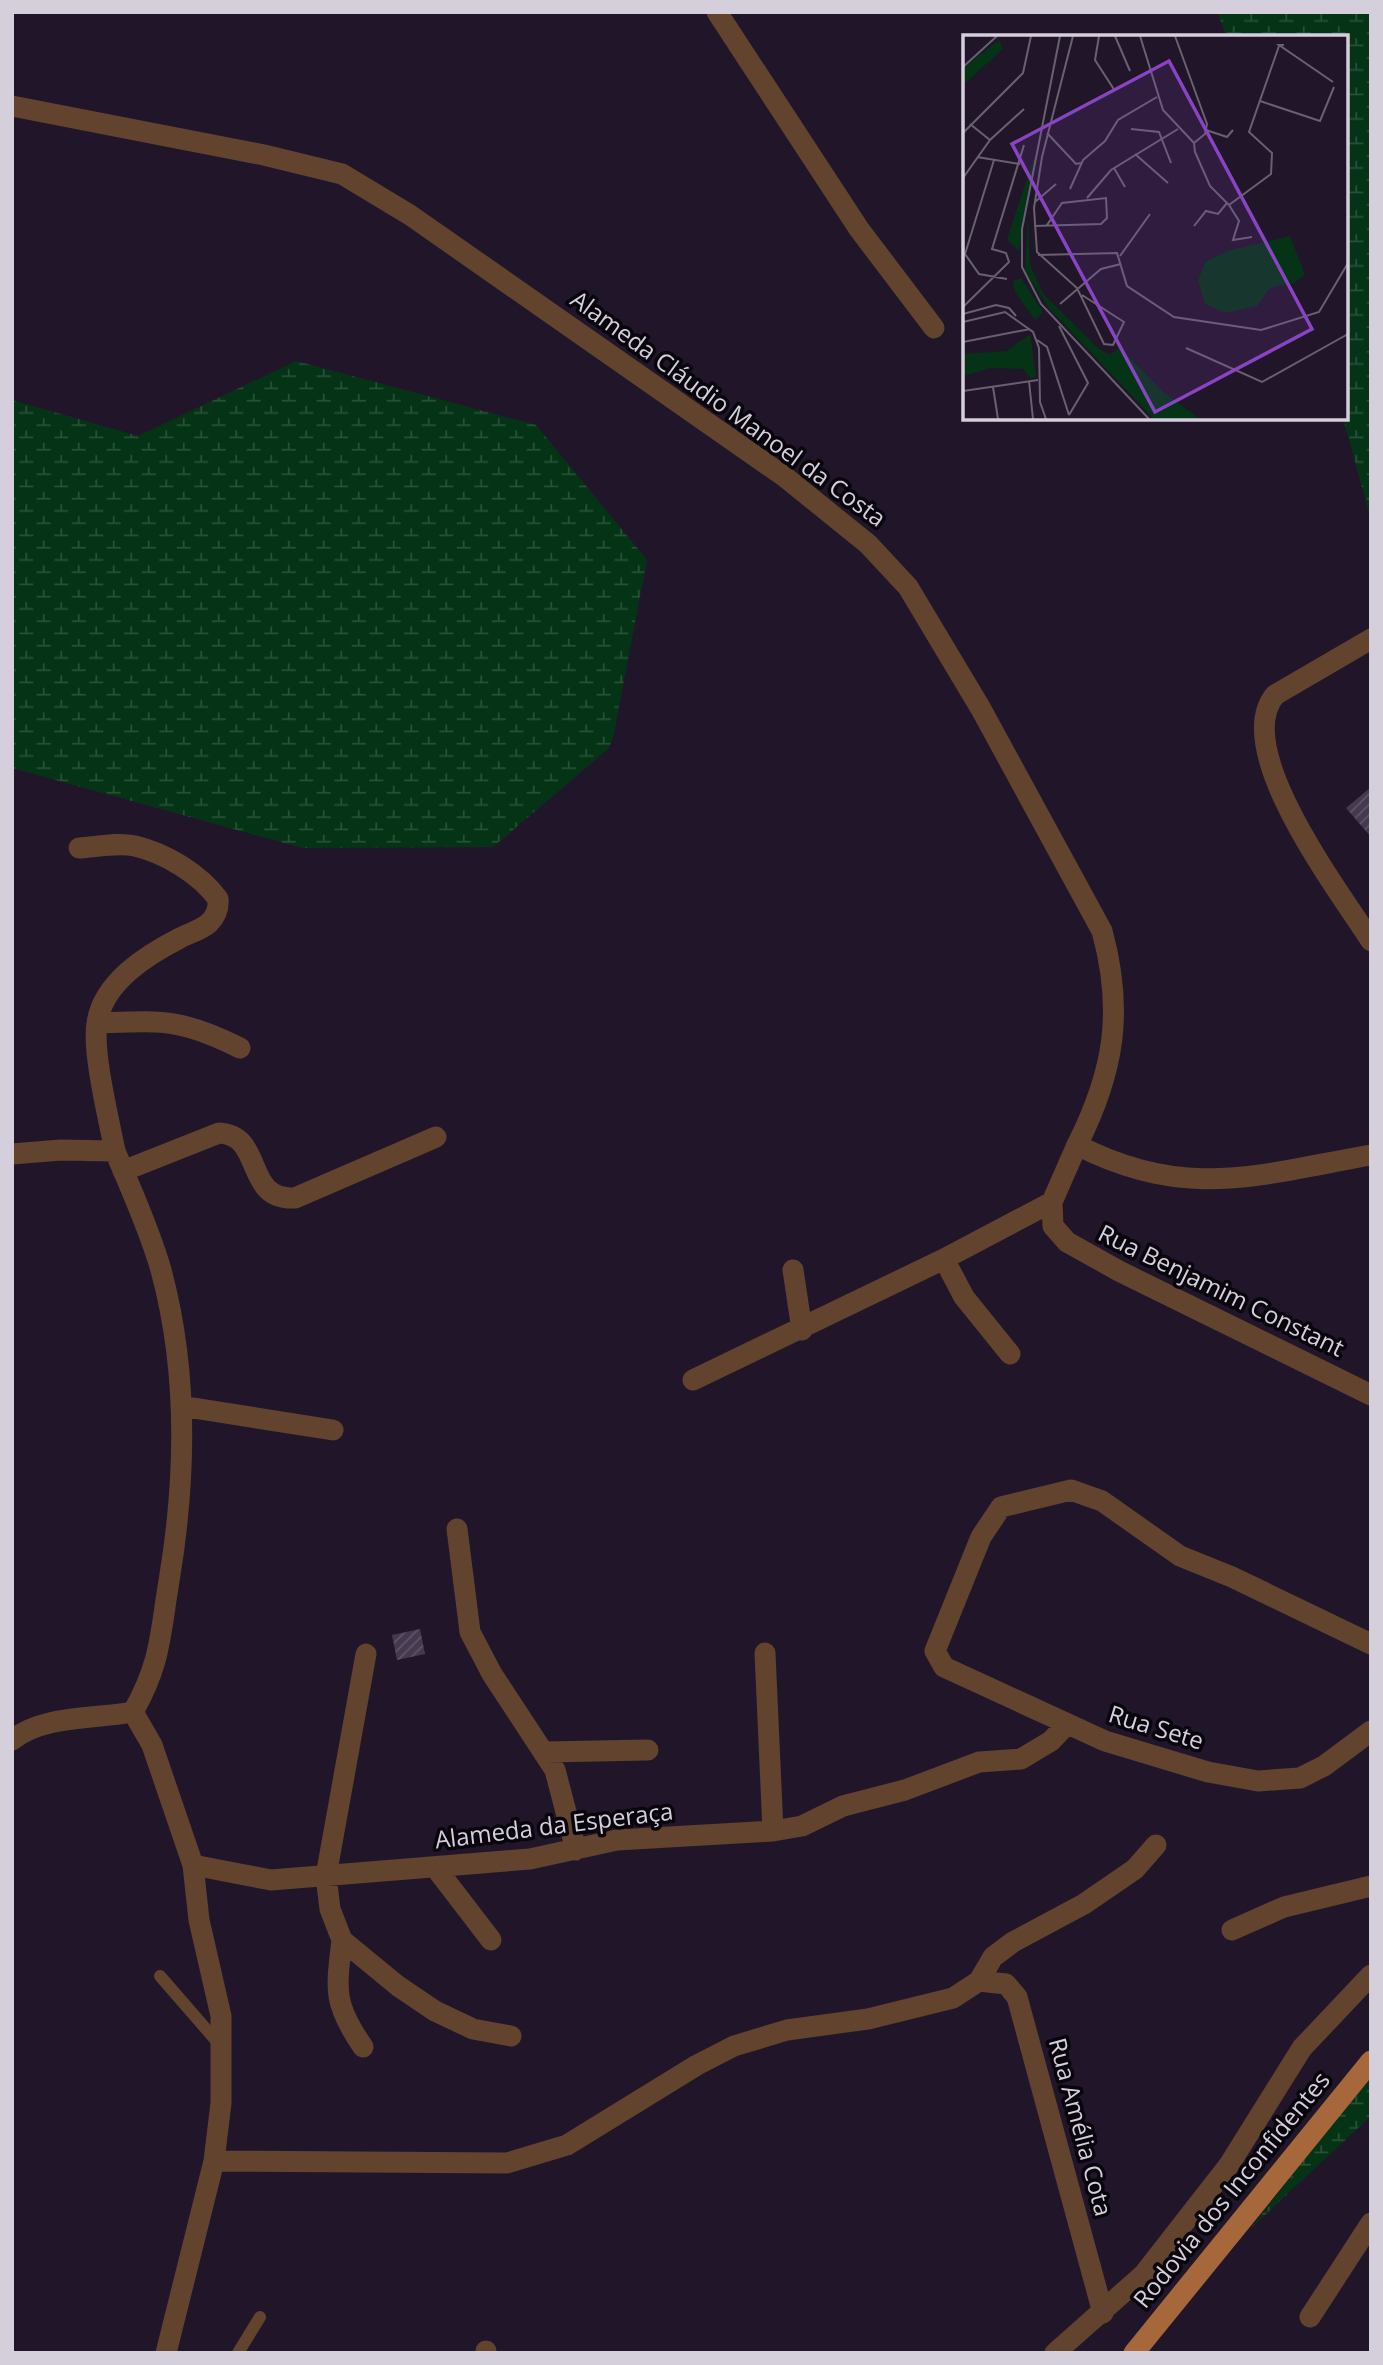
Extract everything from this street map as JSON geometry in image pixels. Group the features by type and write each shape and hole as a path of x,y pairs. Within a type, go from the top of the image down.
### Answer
{"main road":[{"name":"Rodovia dos Inconfidentes","path":"1134,2353 1371,2061"}],"street":[{"path":"717,12 859,229 934,328"},
{"name":"Alameda Cláudio Manoel da Costa","path":"12,106 298,162 337,172 355,181 551,312 785,477 887,561 908,587 981,709 1102,931 1112,968 1115,1005 1104,1085 1052,1202 1054,1226"},
{"path":"1371,639 1284,687 1265,710 1265,750 1277,785 1371,941"},
{"path":"79,848 132,845 150,851 208,885 218,899 217,912 207,925 156,952 118,981 97,1023 102,1078 115,1151 135,1193 161,1269 177,1349 181,1406 176,1538 163,1641 155,1669 132,1712"},
{"path":"97,1023 165,1020 190,1025 240,1048"},
{"path":"123,1171 219,1133 229,1134 245,1147 264,1188 282,1198 295,1198 436,1137"},
{"path":"1077,1145 1110,1162 1153,1175 1191,1180 1232,1179 1371,1155"},
{"path":"12,1154 61,1150 115,1151"},
{"path":"693,1380 802,1330 1052,1202"},
{"name":"Rua Benjamim Constant","path":"1054,1226 1059,1235 1079,1250 1371,1395"},
{"path":"944,1259 964,1297 1010,1354"},
{"path":"793,1270 802,1330"},
{"path":"181,1406 333,1430"},
{"name":"Rua Sete","path":"1371,1644 1232,1577 1180,1556 1102,1501 1071,1490 1001,1507 981,1537 935,1651 944,1667 1105,1741 1208,1772 1258,1781 1300,1777 1324,1766 1371,1731"},
{"path":"457,1529 470,1632 492,1674 555,1770 567,1805 576,1850"},
{"path":"765,1653 773,1831"},
{"path":"363,2048 346,2022 338,2000 342,1940 330,1909 326,1876 366,1654"},
{"path":"12,1740 22,1732 50,1723 132,1712"},
{"path":"132,1712 152,1745 193,1865 200,1920 221,2016 223,2048 221,2103 214,2161 166,2353"},
{"name":"Alameda da Esperaça","path":"193,1865 271,1880 530,1859 617,1840 773,1831 802,1826 843,1806 905,1790 979,1762 1021,1759 1051,1741 1068,1724"},
{"path":"545,1752 648,1750"},
{"path":"214,2161 507,2163 567,2145 734,2046 787,2030 868,2020 953,1998 979,1981 993,1957 1013,1942 1084,1904 1135,1869 1156,1845"},
{"path":"435,1867 491,1940"},
{"path":"1232,1930 1284,1907 1371,1886"},
{"path":"342,1940 398,1986 447,2017 473,2029 511,2036"},
{"path":"1055,2353 1144,2274 1229,2165 1302,2048 1371,1975"},
{"name":"Rua Amélia Cota","path":"979,1981 1006,1984 1017,1997 1103,2313"},
{"path":"1310,2317 1371,2222"}],"lane":[{"path":"160,1976 223,2048"},
{"path":"238,2353 260,2317"}],"green space":[{"path":"1217,12 1371,12 1371,520 1344,420 1348,420 1348,35 1226,35"},
{"path":"296,361 536,425 647,560 609,748 493,847 302,848 12,768 12,400 138,436"},
{"path":"1371,2073 1371,2116 1251,2228"}],"building":[{"path":"1371,787 1371,837 1346,808"},
{"path":"420,1629 425,1654 397,1660 392,1635"}]}
